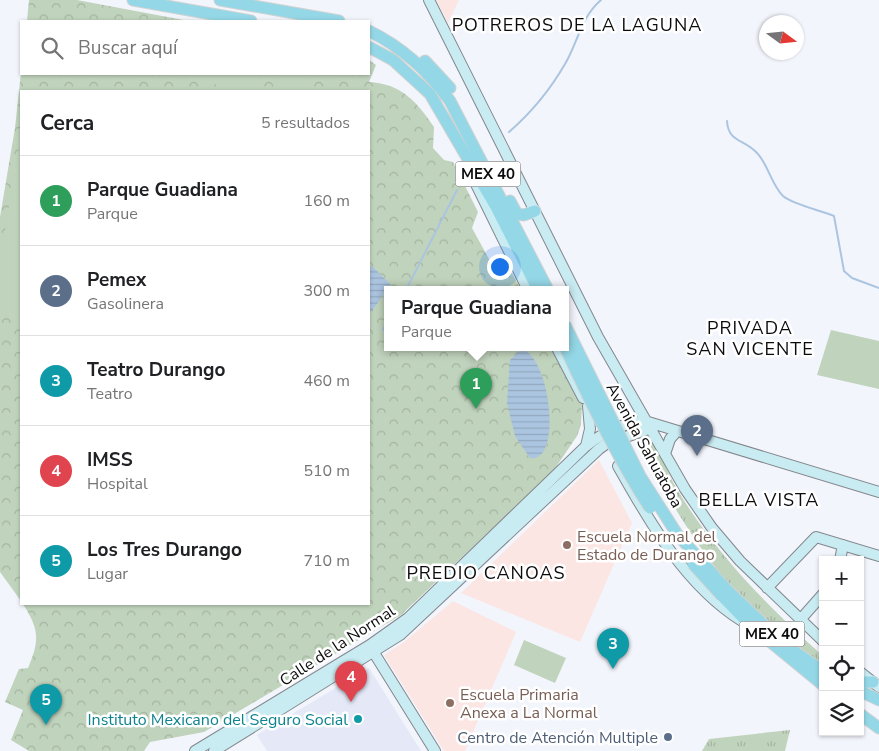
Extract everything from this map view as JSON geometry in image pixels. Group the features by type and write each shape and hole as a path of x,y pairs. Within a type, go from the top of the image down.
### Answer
{"main road":[{"path":"133,0 246,20"},
{"path":"220,0 333,20"},
{"path":"370,27 400,42 437,73 460,102 517,214 524,215 535,211"},
{"name":"MEX 40","path":"370,32 411,58 440,88 457,113 523,248 537,286"},
{"name":"MEX 40","path":"370,48 393,60 430,94 546,286"},
{"name":"Avenida Sahuatoba","path":"569,333 640,476 677,534 724,593"},
{"name":"Avenida Sahuatoba","path":"567,351 633,482 667,532 724,593 785,645 819,667"},
{"name":"MEX 40","path":"724,593 750,625 819,682"},
{"path":"864,693 879,700"},
{"path":"864,717 879,728"}],"street":[{"name":"Avenida Sahuatoba","path":"429,0 598,337 651,425 665,454 712,528 767,588 819,637"},
{"path":"475,168 474,180 526,286"},
{"path":"559,351 606,444 661,538 702,588 729,612 750,625 786,660 819,687"},
{"path":"588,406 590,430 586,446 592,455"},
{"name":"Calle de la Normal","path":"214,751 372,649 416,610 586,446 601,434 622,424 651,425"},
{"path":"651,425 677,431 879,492"},
{"name":"Calle de la Normal","path":"195,751 411,626 592,455 606,444 651,425"},
{"path":"665,454 670,439 677,431"},
{"path":"767,588 818,537 879,556"},
{"path":"841,556 843,545"},
{"path":"800,620 819,599"},
{"path":"372,649 435,751"},
{"path":"864,675 876,685"},
{"path":"864,723 879,734"}],"shaded area":[{"path":"436,0 459,0 448,23"},
{"name":"Escuela Normal del Estado de Durango","path":"599,460 632,523 580,642 461,593"},
{"name":"Escuela Primaria Anexa a La Normal","path":"453,601 516,632 465,751 444,751 384,655 404,642"},
{"path":"369,668 421,751 267,751 257,735"}],"green space":[{"path":"29,0 77,0 184,20 27,20"},
{"path":"370,61 376,65 369,82 391,86 408,96 415,102 434,127 433,148 444,160 453,162 478,212 472,228 489,259 507,264 519,286 384,286 384,351 554,351 582,403 581,425 577,436 554,470 401,615 204,732 150,742 144,751 29,751 11,740 23,710 5,702 19,669 28,668 35,650 35,628 24,605 370,605 370,90 20,90 20,600 0,572 0,217 15,128 21,75 370,75"},
{"path":"194,75 257,75 250,90 215,90 217,85 196,78"},
{"path":"278,75 303,75 310,77 305,90 271,90"},
{"path":"20,142 20,320 8,317 0,307 0,260"},
{"path":"831,330 879,341 879,389 817,375"},
{"path":"652,436 674,484 705,532 761,597 819,652 819,663 767,623 737,594 696,541 638,444"},
{"path":"524,640 566,658 555,683 514,665"},
{"path":"790,730 785,751 702,751 709,739"}],"water":[{"path":"370,266 391,285 384,286 384,294 370,312"},
{"path":"520,351 525,351 533,358 541,373 546,391 549,429 546,445 540,455 530,458 515,436 507,403 510,360"}],"waterway":[{"path":"509,132 533,109 553,83 565,64 589,14 601,0"},
{"path":"727,121 730,133 752,148 761,158 775,186 783,196 800,205 834,216 844,271 852,278 879,288"},
{"path":"408,286 457,190"}],"place":[{"name":"Parque Guadiana","path":"476,409"},
{"name":"Pemex","path":"697,456"},
{"name":"Escuela Normal del Estado de Durango","path":"567,545"},
{"name":"Teatro Durango","path":"613,669"},
{"name":"IMSS","path":"351,702"},
{"name":"Escuela Primaria Anexa a La Normal","path":"450,703"},
{"name":"Instituto Mexicano del Seguro Social","path":"358,719"},
{"name":"Los Tres Durango","path":"46,725"},
{"name":"Centro de Atención Multiple","path":"668,737"}],"district":[{"name":"POTREROS DE LA LAGUNA","path":"577,25"},
{"name":"PRIVADA SAN VICENTE","path":"750,338"},
{"name":"BELLA VISTA","path":"759,500"},
{"name":"PREDIO CANOAS","path":"486,573"}]}
